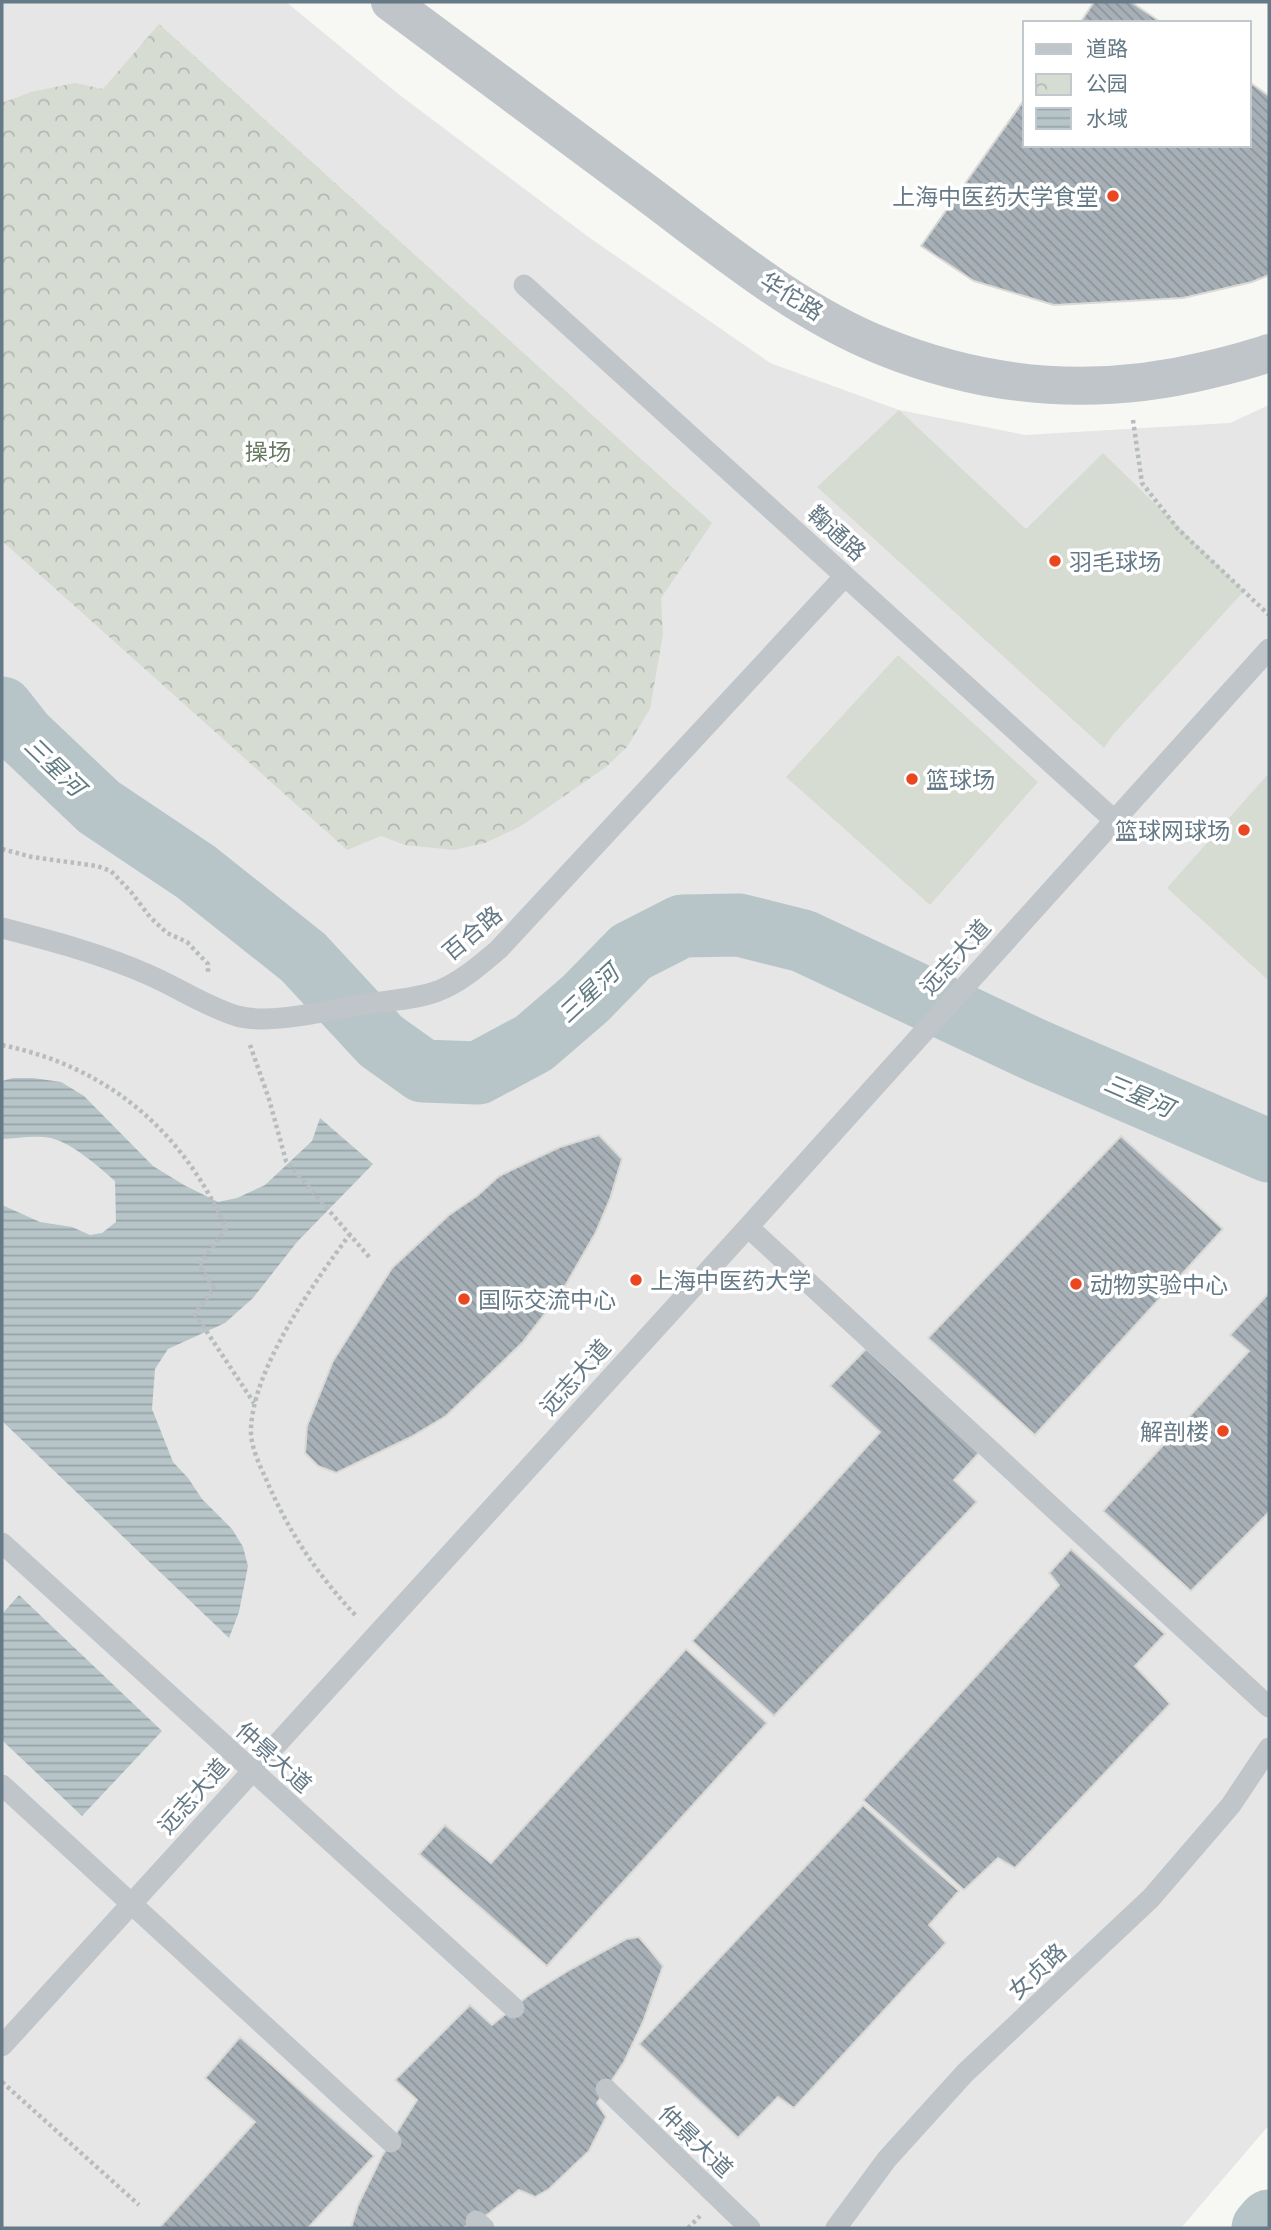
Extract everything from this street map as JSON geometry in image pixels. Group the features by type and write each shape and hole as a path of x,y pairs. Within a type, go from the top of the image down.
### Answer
{"street":[{"name":"华佗路","path":"390,2 753,272 826,318 881,346 938,366 1015,383 1091,387 1175,378 1269,353"},
{"name":"华佗路","path":"425,2 765,254 836,299 888,325 945,346 1017,361 1087,366 1170,358 1245,339 1269,329"}],"lane":[{"name":"鞠通路","path":"524,285 1114,820"},
{"name":"百合路","path":"2,928 83,950 150,975 206,1004 240,1017 271,1018 302,1014 438,990 471,974 499,949 845,576"},
{"name":"远志大道","path":"2,2046 748,1227 1269,649"},
{"path":"748,1227 1269,1707"},
{"name":"仲景大道","path":"2,1543 251,1772 514,2008"},
{"name":"女贞路","path":"836,2228 887,2159 965,2073 1151,1898 1231,1805 1269,1748"},
{"path":"2,1785 391,2142"},
{"name":"仲景大道","path":"606,2089 750,2228"}],"path":[{"path":"1132,383 1132,409 1142,483 1178,529 1269,615"},
{"path":"2,849 32,857 97,866 111,871 150,917 167,933 187,942 208,964 206,1004"},
{"path":"240,1017 270,1099 286,1161 370,1258"},
{"path":"2,1045 57,1059 91,1076 136,1106 186,1158 211,1195 226,1228 199,1266 214,1288 195,1314 254,1403"},
{"path":"350,1234 317,1279 279,1346 254,1403 251,1431 257,1458 297,1542 327,1585 375,1635"},
{"path":"2,2082 139,2205"}],"shaded area":[{"name":"上海中医药大学","path":"2,2 286,2 397,93 587,236 770,363 899,410 1025,435 1230,423 1269,405 1269,2125 1181,2228 2,2228"}],"green space":[{"name":"操场","path":"159,24 712,523 661,598 663,634 650,709 627,747 606,767 521,826 485,843 454,850 405,845 381,836 347,850 2,541 2,103 31,92 75,83 103,89"},
{"name":"羽毛球场","path":"899,410 1026,529 1103,453 1244,591 1104,748 817,487"},
{"name":"篮球场","path":"898,655 1038,782 930,905 786,777"},
{"name":"篮球网球场","path":"1269,773 1269,981 1167,888"}],"water":[{"path":"13,1078 61,1082 84,1096 153,1166 218,1202 237,1198 265,1185 312,1141 320,1118 373,1164 297,1242 253,1298 225,1323 168,1349 155,1369 152,1409 173,1462 202,1499 232,1529 243,1547 248,1566 239,1612 229,1638 2,1421 2,1205 40,1222 72,1227 90,1235 102,1233 116,1222 115,1181 85,1156 51,1138 2,1139 2,1081"},
{"path":"19,1595 162,1731 82,1816 2,1740 2,1614"}],"building":[{"path":"1094,2 1131,2 1159,21 1081,21"},
{"name":"上海中医药大学食堂","path":"1250,82 1269,96 1269,275 1252,282 1183,298 1054,305 974,281 921,246 1023,101 1023,147 1250,147"},
{"name":"国际交流中心","path":"599,1135 622,1159 610,1199 596,1232 561,1293 522,1343 446,1416 411,1437 336,1473 318,1466 305,1453 307,1426 333,1361 392,1268 449,1215 477,1196 499,1176 560,1147"},
{"name":"动物实验中心","path":"1121,1136 1223,1229 1035,1435 928,1338"},
{"name":"解剖楼","path":"1269,1293 1269,1512 1191,1591 1103,1511 1249,1351 1230,1335"},
{"path":"866,1349 979,1453 954,1480 977,1502 774,1716 692,1641 880,1432 830,1386"},
{"path":"1071,1549 1165,1634 1135,1666 1170,1704 1015,1868 998,1858 964,1890 863,1800 1059,1585 1049,1573"},
{"path":"686,1649 767,1723 547,1966 419,1854 445,1825 491,1863"},
{"path":"863,1805 959,1891 929,1925 946,1943 794,2108 778,2097 738,2138 639,2044"},
{"path":"639,1937 663,1966 643,2022 624,2062 597,2103 606,2117 589,2151 549,2189 535,2197 519,2190 488,2214 463,2228 351,2228 358,2205 382,2156 417,2100 395,2080 470,2005 492,2025 529,1995 571,1969 626,1939"},
{"path":"240,2037 374,2156 308,2228 159,2228 255,2122 205,2078"}],"waterway":[{"name":"三星河","path":"2,708 24,736 99,807 196,872 303,957 381,1041 423,1071 478,1073 534,1043 585,999 631,952 682,926 739,925 803,941 1037,1051 1269,1151"},
{"path":"1263,2228 1269,2221"}],"place":[{"name":"上海中医药大学食堂","path":"1113,196"},
{"name":"羽毛球场","path":"1055,561"},
{"name":"篮球场","path":"912,779"},
{"name":"篮球网球场","path":"1244,830"},
{"name":"上海中医药大学","path":"636,1280"},
{"name":"动物实验中心","path":"1076,1284"},
{"name":"国际交流中心","path":"464,1299"},
{"name":"解剖楼","path":"1223,1431"}]}
